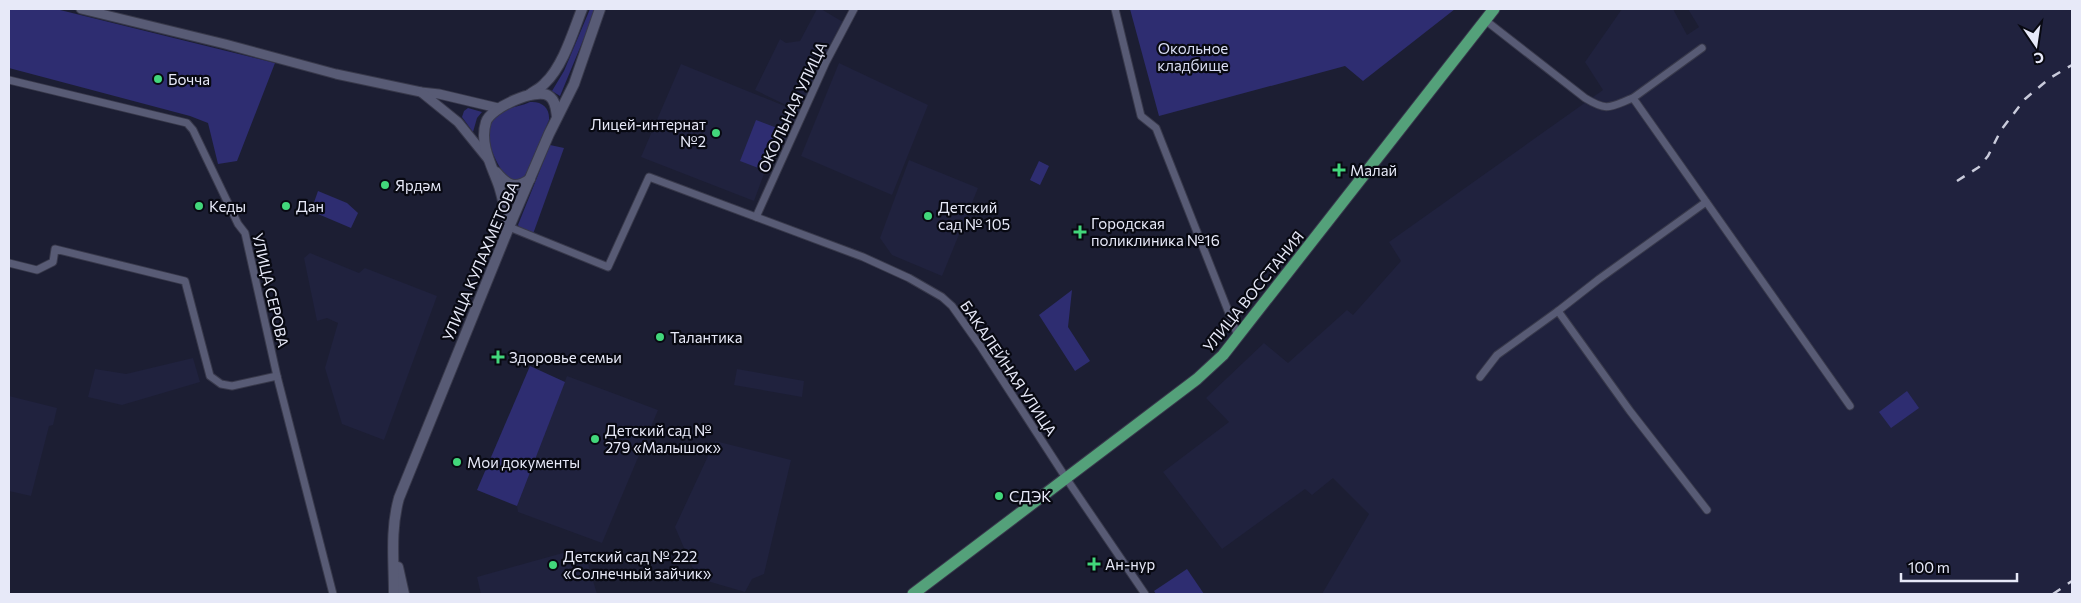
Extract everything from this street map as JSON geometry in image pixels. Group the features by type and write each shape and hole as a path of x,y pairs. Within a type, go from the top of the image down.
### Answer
{"main road":[{"path":"526,97 545,84 553,73 567,46 582,9"},
{"name":"УЛИЦА КУЛАХМЕТОВА","path":"394,594 393,526 399,498 509,227 557,117 574,84 600,9"},
{"name":"УЛИЦА ВОССТАНИЯ","path":"913,594 1197,379 1223,355 1494,9"},
{"path":"509,227 484,134 486,121 498,108 526,97 542,94 550,97 556,107 557,117"},
{"path":"491,164 508,184 515,186 522,184 530,178"},
{"name":"УЛИЦА КУЛАХМЕТОВА","path":"393,526 404,594"}],"street":[{"path":"81,9 225,44 336,74 439,94 498,108"},
{"name":"ОКОЛЬНАЯ УЛИЦА","path":"756,217 826,62 854,9"},
{"path":"1115,9 1141,116 1156,128 1239,336"},
{"path":"1484,20 1585,98 1600,107 1609,108 1633,98 1702,48"},
{"name":"УЛИЦА СЕРОВА","path":"9,80 187,123 193,130 238,224 246,233 277,376 333,594"},
{"path":"421,92 458,122 491,164"},
{"path":"1633,98 1850,406"},
{"name":"БАКАЛЕЙНАЯ УЛИЦА","path":"509,227 608,267 650,177 863,257 909,278 942,297 952,306 981,347 1066,478 1146,594"},
{"path":"1480,377 1497,355 1558,312 1598,279 1706,202"},
{"path":"9,264 37,270 52,262 55,249 185,280 210,376 221,384 232,386 277,376"},
{"path":"1558,312 1630,411 1707,510"}],"shaded area":[{"name":"Лицей-интернат №2","path":"817,9 821,9 843,22 827,55 811,56 828,65 790,151 775,144 754,201 641,157 681,64 787,107 755,90 780,39 786,43 800,41"},
{"path":"1622,9 1673,9 1687,35 1699,27 1688,9 2072,9 2072,594 1322,594 1369,514 1333,478 1312,495 1305,489 1222,549 1163,472 1229,422 1206,398 1264,343 1288,363 1347,310 1353,315 1401,261 1389,242 1603,90 1585,62"},
{"path":"839,63 928,105 892,195 801,156"},
{"name":"Детский сад № 105","path":"909,160 978,188 942,276 892,255 880,238"},
{"path":"310,253 359,273 365,268 437,296 384,440 342,424 325,368 338,323 327,318 317,321 304,258"},
{"path":"193,358 200,382 122,405 88,397 95,369 126,374"},
{"path":"737,369 804,381 802,397 734,385"},
{"name":"Детский сад № 279 «Малышок»","path":"567,376 658,410 602,543 518,512 517,506"},
{"path":"9,396 57,408 53,425 49,426 31,496 9,491"},
{"path":"715,441 791,460 764,574 752,579 745,592 697,578 675,527"},
{"name":"Детский сад № 222 «Солнечный зайчик»","path":"570,551 585,554 597,594 481,594 477,577"}],"green space":[{"path":"9,9 56,9 275,63 237,161 218,164 208,123 190,116 9,68"},
{"path":"590,9 596,9 560,96 552,91 564,71"},
{"name":"Окольное кладбище","path":"1130,9 1455,9 1363,81 1345,66 1159,116"},
{"path":"530,102 542,104 547,109 549,120 525,177 522,180 509,181 493,154 488,133 489,124 494,116 504,110"},
{"path":"468,108 482,112 477,118 473,132 462,117 464,111"},
{"path":"756,120 777,128 761,169 740,161"},
{"path":"550,145 564,148 533,234 518,225"},
{"path":"1039,161 1049,166 1040,185 1030,180"},
{"path":"318,191 347,203 358,213 351,228 311,211"},
{"path":"1072,290 1068,327 1090,361 1075,371 1039,315"},
{"path":"530,366 565,382 517,506 477,490"},
{"path":"1907,391 1919,408 1891,428 1879,412"},
{"path":"1187,569 1204,594 1156,594 1154,591"}],"railway":[{"path":"1957,181 1979,167 1988,156 2001,130 2025,99 2050,78 2072,65"},
{"path":"2053,594 2072,581"}],"place":[{"name":"Бочча","path":"158,79"},
{"name":"Лицей-интернат №2","path":"716,133"},
{"name":"Малай","path":"1339,170"},
{"name":"Ярдәм","path":"385,185"},
{"name":"Кеды","path":"199,206"},
{"name":"Дан","path":"286,206"},
{"name":"Детский сад № 105","path":"928,216"},
{"name":"Городская поликлиника №16","path":"1080,232"},
{"name":"Талантика","path":"660,337"},
{"name":"Здоровье семьи","path":"498,357"},
{"name":"Детский сад № 279 «Малышок»","path":"595,439"},
{"name":"Мои документы","path":"457,462"},
{"name":"СДЭК","path":"999,496"},
{"name":"Ан-нур","path":"1094,564"},
{"name":"Детский сад № 222 «Солнечный зайчик»","path":"553,565"}]}
